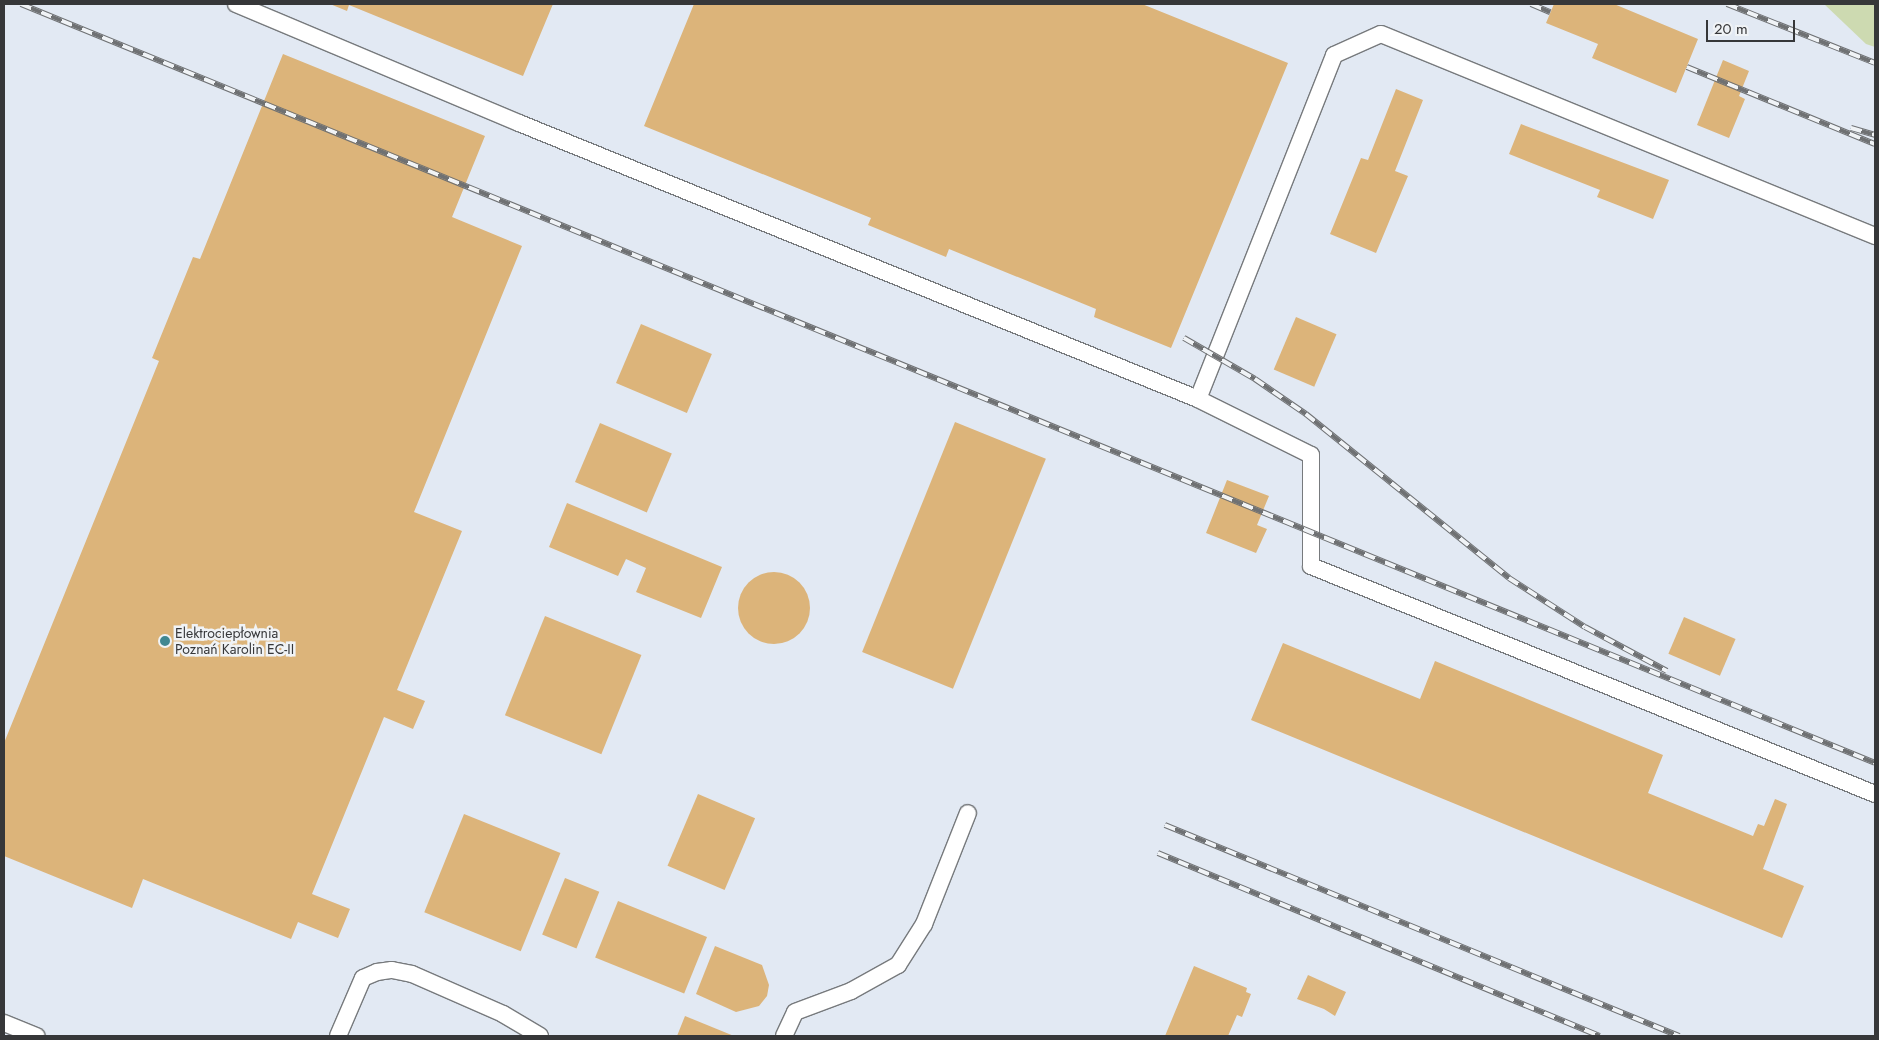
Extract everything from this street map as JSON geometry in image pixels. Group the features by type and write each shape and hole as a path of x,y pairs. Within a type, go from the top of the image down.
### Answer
{"lane":[{"path":"236,4 510,119 1198,399 1311,455 1311,566 1875,794"},
{"path":"1198,399 1334,55 1381,34 1875,236"},
{"path":"784,1036 795,1012 851,991 898,965 924,924 968,813"},
{"path":"338,1036 363,978 392,970 412,974 503,1014 540,1036"},
{"path":"4,1023 36,1036"}],"shaded area":[{"path":"4,4 1875,4 1875,1036 4,1036"}],"green space":[{"path":"1824,4 1875,4 1875,47 1866,44"}],"building":[{"path":"330,4 553,4 523,76 349,5 347,11"},
{"path":"694,4 1142,4 1288,63 1171,348 1094,317 1096,309 949,249 946,257 868,225 871,218 644,126"},
{"path":"1554,4 1614,4 1698,39 1676,93 1592,58 1598,44 1546,23"},
{"path":"283,54 485,136 452,217 522,246 414,512 462,531 397,690 425,701 413,729 384,717 312,894 350,909 338,938 298,922 291,939 143,879 132,908 4,856 4,743 159,361 152,358 193,257 200,259"},
{"path":"1723,60 1749,71 1739,96 1745,99 1729,138 1697,125"},
{"path":"1396,89 1423,100 1395,171 1408,176 1376,253 1330,234 1361,158 1368,160"},
{"path":"1521,124 1669,180 1653,219 1597,197 1600,190 1509,154"},
{"path":"1296,317 1337,334 1314,387 1274,369"},
{"path":"641,324 712,354 687,413 616,383"},
{"path":"955,422 1046,459 953,689 862,652"},
{"path":"600,423 672,453 647,512 575,482"},
{"path":"1227,480 1269,496 1257,525 1267,529 1256,553 1206,533"},
{"path":"567,503 722,567 701,618 636,592 646,568 626,559 618,576 549,547"},
{"path":"774,572 794,578 804,588 810,608 804,628 794,638 774,644 754,638 744,628 738,608 744,588 754,578"},
{"path":"545,616 641,655 601,754 505,715"},
{"path":"1684,617 1736,639 1720,676 1668,654"},
{"path":"1283,643 1420,699 1435,661 1663,755 1648,793 1753,836 1758,824 1764,826 1775,799 1787,804 1763,869 1804,886 1782,938 1251,720"},
{"path":"698,794 755,818 725,890 668,866"},
{"path":"464,814 560,853 521,951 424,912"},
{"path":"565,878 599,892 576,948 542,935"},
{"path":"618,901 707,937 684,994 595,958"},
{"path":"715,946 762,965 769,985 767,996 759,1006 736,1012 696,994"},
{"path":"1194,966 1247,988 1246,992 1251,994 1242,1017 1237,1015 1228,1036 1165,1036"},
{"path":"1308,975 1346,992 1335,1016 1324,1009 1297,999"},
{"path":"685,1016 734,1036 677,1036"}],"railway":[{"path":"21,4 1875,763"},
{"path":"1531,4 1550,12"},
{"path":"1727,4 1875,63"},
{"path":"1687,67 1875,144"},
{"path":"1851,128 1875,135"},
{"path":"1184,338 1255,379 1306,414 1509,578 1585,627 1667,671"},
{"path":"1165,825 1679,1036"},
{"path":"1158,853 1600,1036"}],"place":[{"name":"Elektrociepłownia Poznań Karolin EC-II","path":"165,641"}]}
